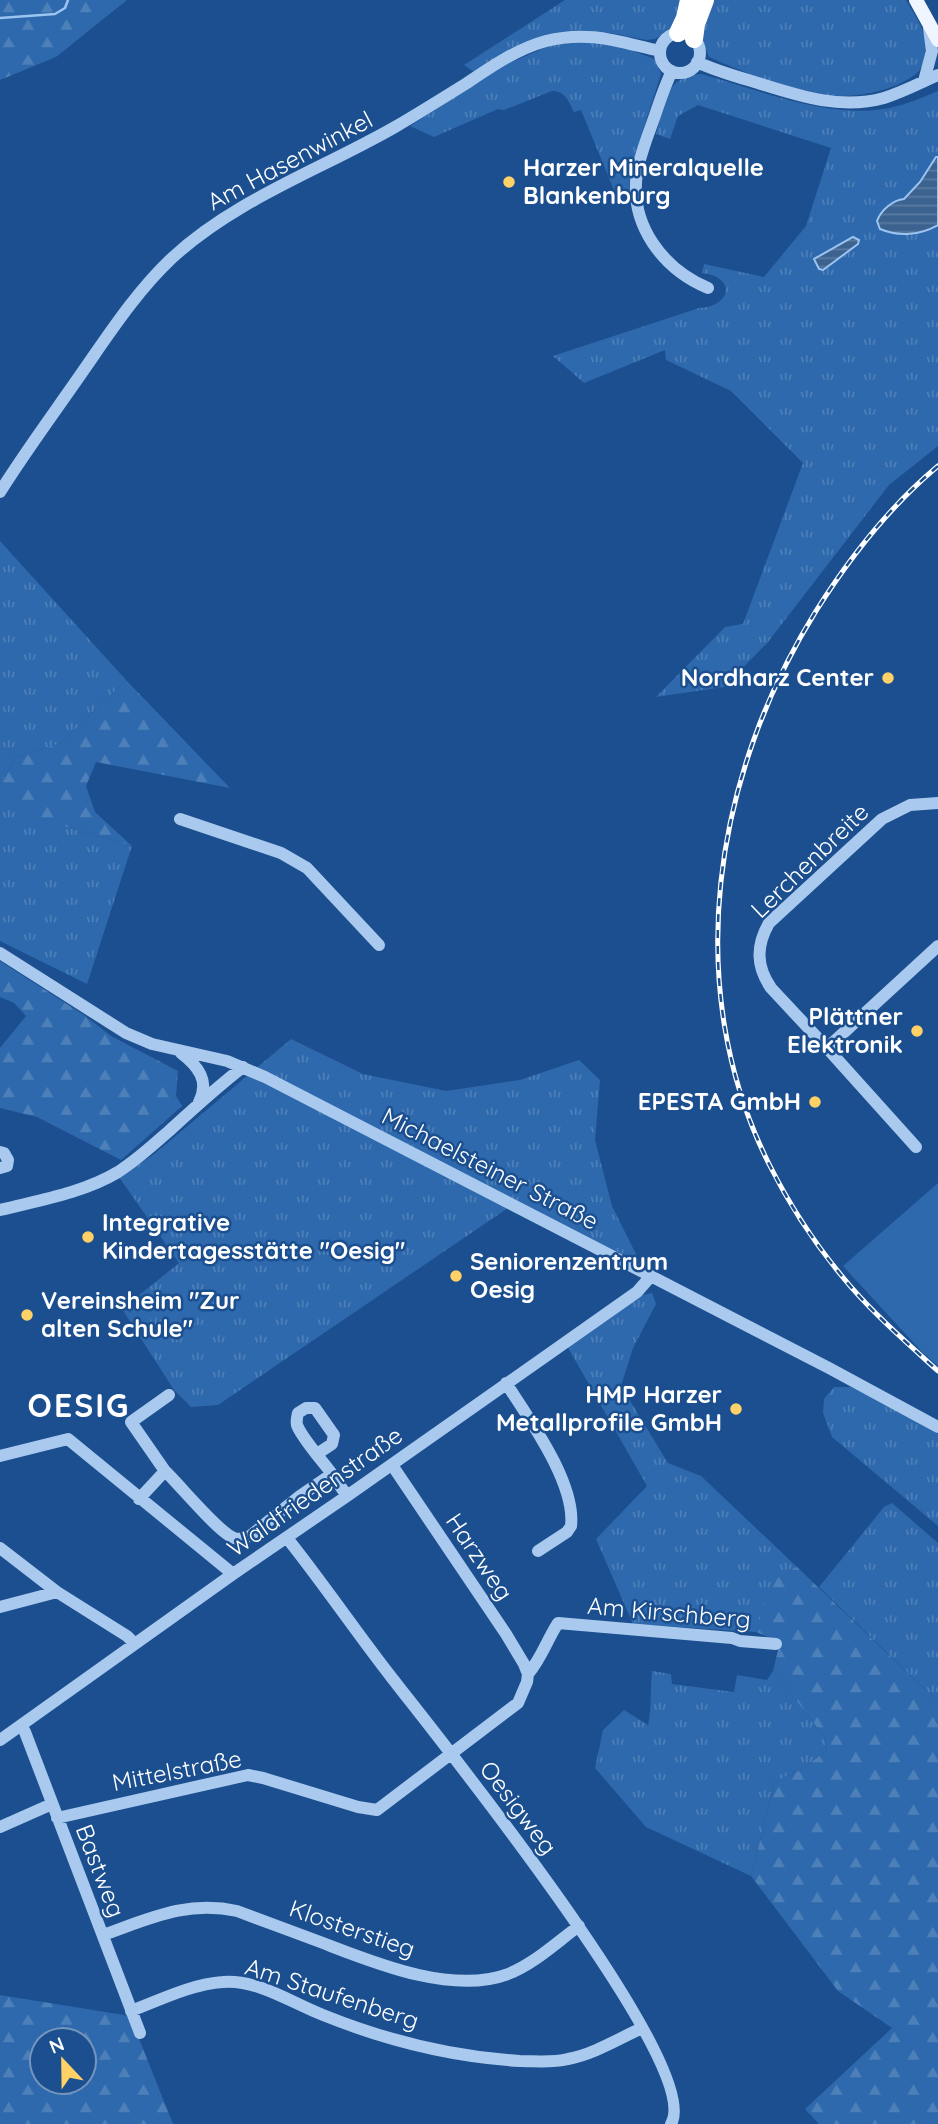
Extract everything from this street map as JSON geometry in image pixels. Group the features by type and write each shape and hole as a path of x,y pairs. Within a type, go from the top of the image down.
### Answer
{"highway":[{"path":"686,36 685,18 689,0"},
{"path":"686,36 696,24 705,0"}],"main road":[{"path":"916,0 938,40"}],"street":[{"path":"924,81 932,51 928,20"},
{"name":"Am Hasenwinkel","path":"0,492 145,287 184,247 228,215 363,145 432,106 503,60 533,45 570,37 592,36 660,51"},
{"path":"686,36 700,50 697,62 687,71 671,71 662,61 660,51 667,38 686,36"},
{"path":"697,62 794,94 829,102 879,99 938,75"},
{"path":"671,71 640,159 637,198 647,232 668,264 690,280 708,288"},
{"name":"Lerchenbreite","path":"916,1147 765,979 758,951 769,923 883,818 911,805 938,803"},
{"path":"180,819 281,853 307,868 379,945"},
{"path":"827,1048 938,946"},
{"path":"0,953 126,1033 152,1044 228,1061 243,1067 138,1158 106,1179 73,1192 0,1210"},
{"path":"178,1051 200,1071 204,1088 197,1105"},
{"name":"Michaelsteiner Straße","path":"243,1067 402,1146 830,1368 938,1427"},
{"path":"0,1152 4,1153 8,1160 7,1166 0,1168"},
{"name":"Waldfriedenstraße","path":"0,1740 637,1292 651,1276"},
{"path":"506,1383 541,1438 569,1501 571,1526 567,1532 538,1551"},
{"path":"169,1395 131,1422 166,1471 219,1528 233,1538 250,1536 300,1496 332,1475"},
{"path":"1,1451 68,1439 233,1574"},
{"path":"317,1454 347,1496"},
{"name":"Harzweg","path":"392,1465 506,1634 528,1674"},
{"path":"139,1499 166,1471"},
{"name":"Oesigweg","path":"287,1538 579,1926 633,2010 666,2077 675,2111 671,2124"},
{"path":"0,1548 57,1592 127,1636 135,1644"},
{"path":"0,1607 57,1592"},
{"name":"Am Kirschberg","path":"528,1674 537,1664 558,1623 732,1637 740,1641 776,1644"},
{"path":"450,1754 518,1703 528,1674"},
{"name":"Bastweg","path":"21,1726 139,2033"},
{"name":"Mittelstraße","path":"57,1818 248,1775 370,1811 377,1810 450,1754"},
{"path":"0,1827 52,1804"},
{"name":"Klosterstieg","path":"103,1935 172,1911 220,1907 398,1970 446,1979 478,1981 509,1974 579,1926"},
{"name":"Am Staufenberg","path":"131,2011 208,1984 239,1983 275,1994 341,2022 442,2050 502,2060 547,2062 584,2055 642,2028"}],"green space":[{"path":"0,0 127,0 56,57 0,80"},
{"path":"565,0 684,0 674,28 655,39 580,31 474,72 464,65"},
{"path":"709,0 906,0 924,35 924,62 919,71 907,80 884,90 858,95 832,96 778,83 709,57 700,36"},
{"path":"587,42 621,46 654,59 661,74 631,168 629,189 616,195 581,110 574,112 566,97 557,91 504,110 498,109 434,137 410,126 502,66 554,44"},
{"path":"701,74 773,96 824,108 849,110 897,106 938,91 938,446 889,485 768,642 724,687 656,697 725,627 743,624 803,463 731,391 666,360 665,350 584,383 553,356 717,303 726,292 725,286 714,276 702,273 704,264 764,277 806,226 831,148 698,105 678,116 670,139 656,134 664,103 673,86 689,76"},
{"path":"0,541 126,680 61,743 16,757 0,785"},
{"path":"126,680 230,788 96,762 86,786 95,812 132,846 13,808 0,785 16,757 61,743"},
{"path":"0,785 66,827 132,846 87,984 0,941"},
{"path":"0,961 84,1015 111,1036 178,1071 176,1096 182,1106 121,1160 37,1117 0,1108 0,1048 26,1016 14,1003 0,997"},
{"path":"291,1039 363,1074 446,1091 520,1080 579,1060 600,1080 595,1140 612,1206 640,1262 521,1208 508,1208 218,1405 191,1407 174,1390 122,1309 179,1263 119,1177 153,1155"},
{"path":"938,1183 938,1366 843,1266"},
{"path":"652,1293 656,1304 633,1348 621,1386 668,1463 701,1476 797,1567 778,1574 756,1632 633,1624 596,1539 647,1486 567,1346 642,1295"},
{"path":"834,1387 851,1387 893,1407 938,1434 938,1526 832,1437 823,1413 824,1399"},
{"path":"892,1503 938,1543 938,1702 819,1587 884,1507"},
{"path":"797,1567 938,1702 938,2124 819,2124 805,2109 892,2028 838,1991 751,1876 775,1782 804,1768 827,1750 824,1736 773,1671 780,1642 756,1632 768,1592 778,1573"},
{"path":"652,1671 671,1674 672,1684 734,1692 737,1675 767,1680 773,1671 824,1736 827,1750 804,1768 775,1782 751,1876 646,1827 595,1768 603,1730 624,1710 648,1725"},
{"path":"0,1995 130,2016 173,2124 0,2124"}],"shaded area":[{"path":"936,157 938,225 909,234 880,229 877,221 884,209 904,199 920,182"},
{"path":"853,237 859,240 858,244 823,270 819,269 814,259"}],"waterway":[{"path":"0,18 55,14 65,8 68,0"}],"railway":[{"path":"938,466 903,498 857,552 816,611 781,675 753,742 733,811 721,882 718,954 724,1026 741,1096 769,1164 811,1235 852,1288 938,1371"}],"place":[{"name":"Harzer Mineralquelle Blankenburg","path":"509,182"},
{"name":"Nordharz Center","path":"888,678"},
{"name":"Plättner Elektronik","path":"917,1031"},
{"name":"EPESTA GmbH","path":"815,1102"},
{"name":"Integrative Kindertagesstätte \"Oesig\"","path":"88,1237"},
{"name":"Seniorenzentrum Oesig","path":"456,1276"},
{"name":"Vereinsheim \"Zur alten Schule\"","path":"27,1315"},
{"name":"HMP Harzer Metallprofile GmbH","path":"736,1409"}],"district":[{"name":"OESIG","path":"79,1406"}]}
